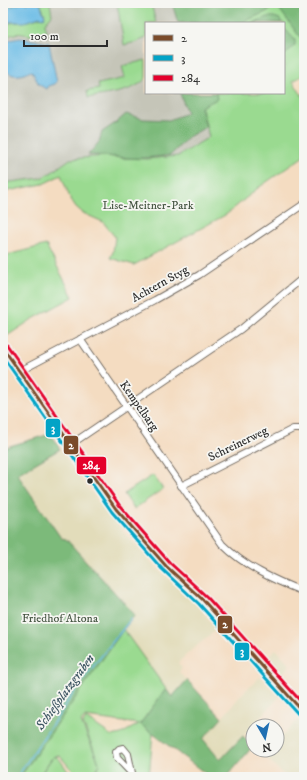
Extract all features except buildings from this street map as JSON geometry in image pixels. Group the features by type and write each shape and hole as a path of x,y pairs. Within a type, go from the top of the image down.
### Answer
{"main road":[{"path":"3,348 116,509 156,555 203,600 304,713"}],"street":[{"name":"Achtern Styg","path":"20,371 199,276 304,204"},
{"path":"70,445 241,329 304,277"},
{"name":"Kempelbarg","path":"80,339 216,537 235,556 261,572 304,592"},
{"name":"Schreinerweg","path":"181,486 293,429 301,429 304,432"}],"shaded area":[{"path":"3,3 194,3 181,22 145,22 145,94 198,94 209,137 178,156 147,159 106,156 70,159 41,178 3,183"},
{"path":"60,449 88,489 122,530 156,568 195,603 217,629 178,663 182,668 179,672 187,680 172,697 123,629 135,614 61,538 17,474"},
{"path":"276,649 290,665 280,675 266,658"},
{"path":"260,677 279,697 260,718 245,718 245,735 221,761 203,739 241,695"},
{"path":"298,720 304,727 304,768 295,777 286,777 267,758 285,758 285,733"}],"green space":[{"path":"3,3 21,3 6,8 9,23 23,22 41,17 45,15 40,3 50,3 52,15 45,23 47,36 13,34 6,38 3,42"},
{"path":"117,3 151,3 156,22 145,22 145,38 124,45"},
{"path":"172,3 269,3 269,10 243,22 178,22"},
{"name":"Lise-Meitner-Park","path":"194,3 304,3 304,75 293,81 304,99 304,156 258,188 227,214 134,265 110,258 113,252 115,237 103,222 83,213 76,207 70,198 61,175 43,184 3,192 3,183 41,178 70,159 106,156 147,159 178,156 209,137 198,94 285,94 285,22 181,22"},
{"path":"275,3 304,3 304,39 299,36"},
{"path":"267,17 274,17 280,19 282,22 254,22"},
{"path":"285,29 295,40 295,45 285,55"},
{"path":"145,60 145,79 141,83 127,90 88,98 87,91 99,89 98,84 125,78 122,66"},
{"path":"180,94 216,94 217,99 201,107 206,127 188,137 171,155 148,158 132,158 88,155 99,142 102,132 126,114 143,119 169,120 187,113"},
{"path":"46,245 73,297 31,320 7,336 3,330 3,256"},
{"name":"Friedhof Altona","path":"50,434 60,449 17,474 61,538 66,539 135,615 20,777 3,777 3,448"},
{"path":"153,475 163,489 134,509 124,494"},
{"path":"123,629 166,689 140,724 153,733 149,777 93,777 100,764 91,777 78,777 59,755 53,757 58,757 72,777 39,777 52,758 38,777 20,777","holes":["85,717 139,724 121,734 112,736 86,718 83,723 99,763 81,722"]},
{"path":"187,680 222,718 203,739 220,760 243,736 245,738 245,756 227,777 210,777 140,724 166,689 172,697"}],"water":[{"path":"21,3 40,3 45,17 40,17 25,22 8,22 6,8"},
{"path":"20,38 49,43 57,82 55,84 49,86 47,89 39,85 32,71 21,75 14,75 7,71 4,62 3,47 9,40"}],"waterway":[{"name":"Schießplatzgraben","path":"17,777 80,683 131,619"}],"transit line":[{"name":"284","path":"7,345 120,506 170,563 207,597 304,705"},
{"name":"2","path":"3,348 116,509 166,566 203,600 304,713"},
{"name":"3","path":"3,357 112,512 162,569 199,604 300,716"}]}
